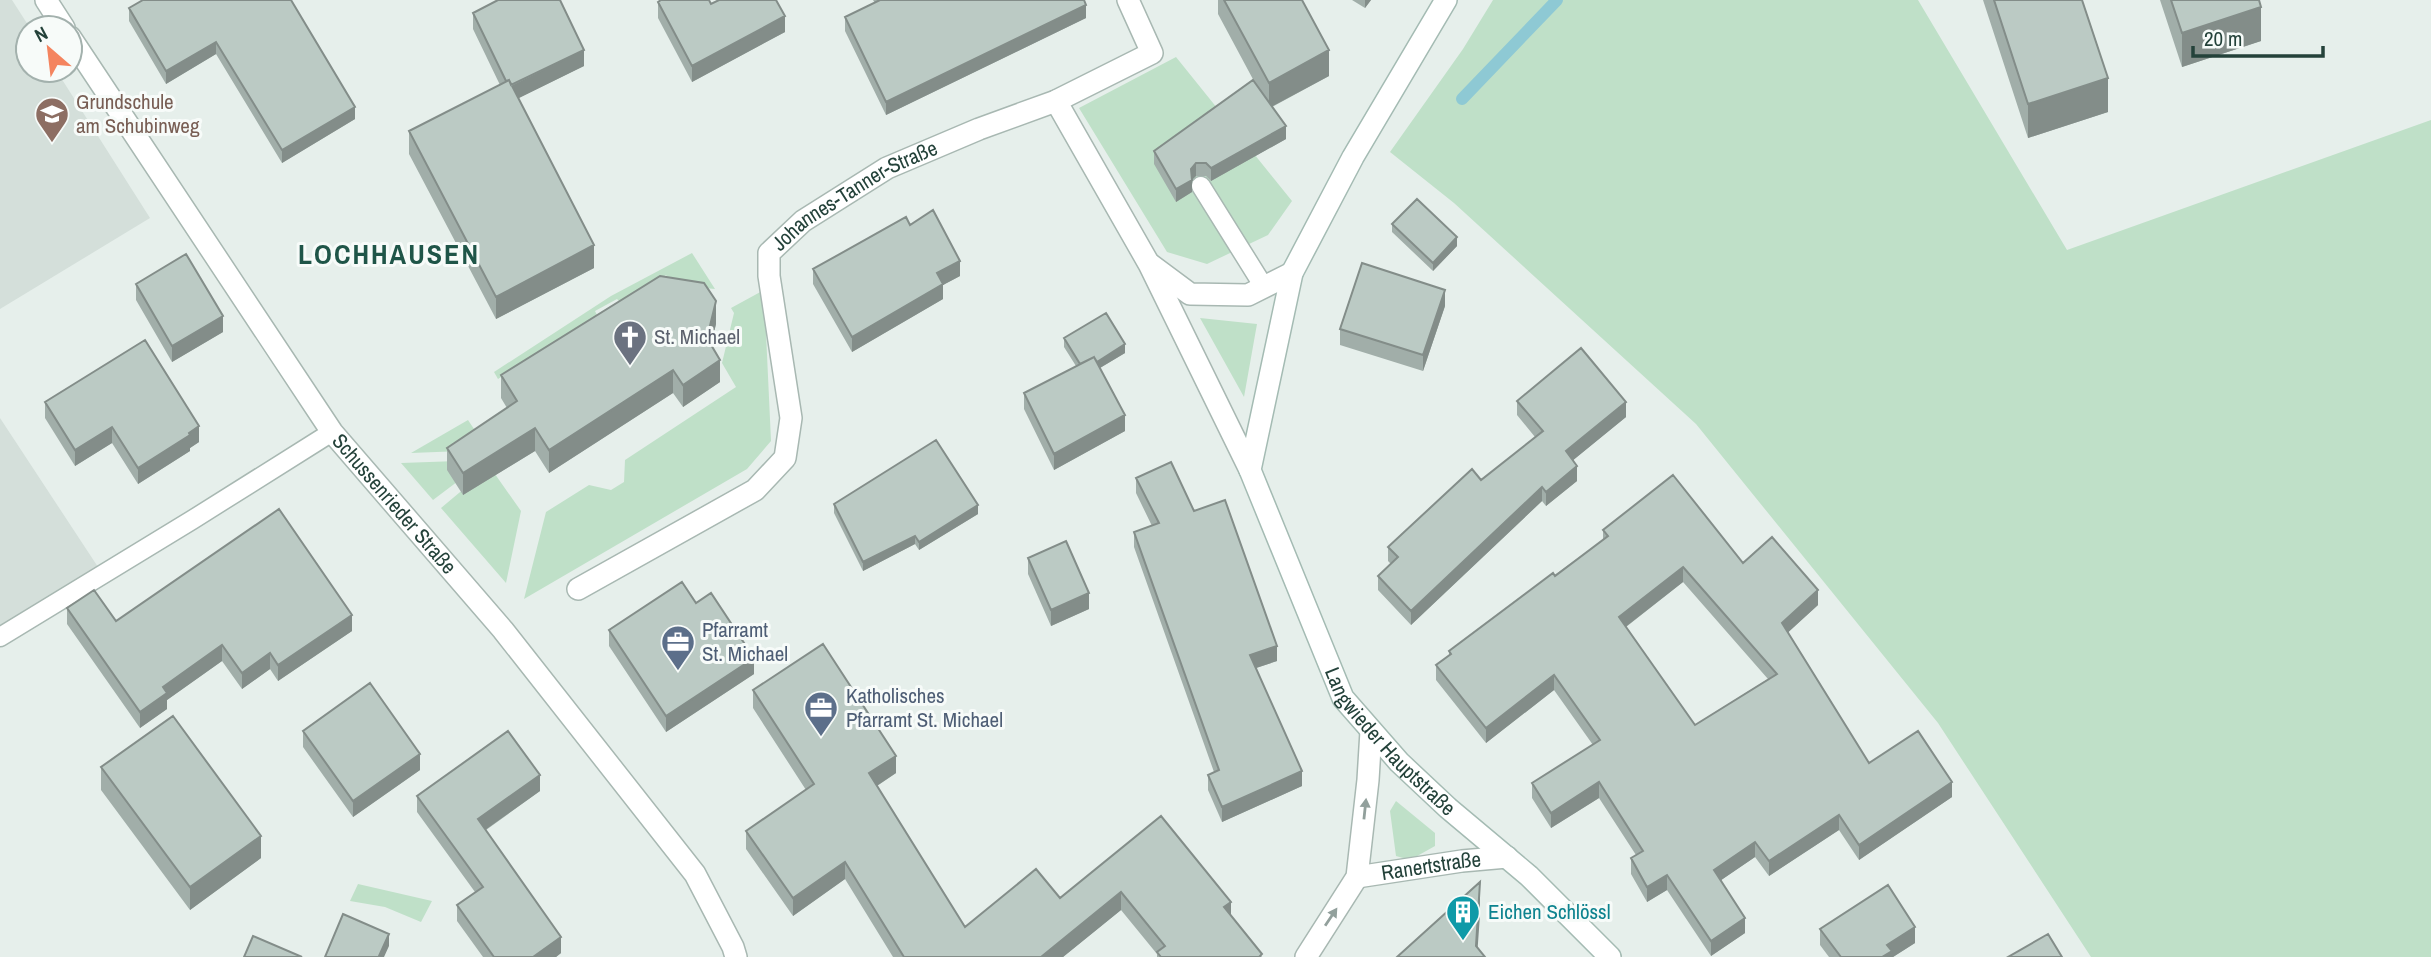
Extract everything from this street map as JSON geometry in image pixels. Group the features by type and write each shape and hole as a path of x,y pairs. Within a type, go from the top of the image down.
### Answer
{"street":[{"name":"Johannes-Tanner-Straße","path":"578,589 755,490 785,458 791,418 769,276 769,253 803,220 887,168 1056,101 1152,53 1128,0"},
{"path":"1250,470 1292,273 1353,157 1446,0"},
{"name":"Schussenrieder Straße","path":"84,58 332,432 503,631 695,874 736,957"},
{"name":"Langwieder Hauptstraße","path":"1056,101 1149,264 1250,470 1343,698 1399,762 1448,808 1530,876 1610,957"},
{"name":"Langwieder Hauptstraße","path":"1149,264 1190,294 1248,295 1292,273"},
{"name":"Ranertstraße","path":"1306,957 1357,877 1371,731"},
{"name":"Ranertstraße","path":"1357,877 1462,861 1507,858"}],"lane":[{"path":"1201,186 1264,287"},
{"path":"0,637 332,432"}],"shaded area":[{"name":"Grundschule am Schubinweg","path":"0,0 12,0 21,14 14,14 14,84 65,84 150,218 0,309"},
{"path":"0,418 98,567 0,628"}],"green space":[{"path":"1493,0 1918,0 2067,250 2431,120 2431,957 2091,957 1938,723 1696,424 1454,203 1390,152 1463,49"},
{"path":"1176,57 1292,201 1268,235 1207,264 1167,252 1079,108"},
{"path":"692,253 715,289 673,285 666,275 620,302 617,299 595,311 598,317 498,379 494,372 611,296"},
{"path":"764,290 771,441 747,469 524,599 546,512 589,485 611,490 624,482 625,460 736,387 722,363 734,313 731,308"},
{"path":"1200,318 1257,324 1244,397"},
{"path":"468,420 488,450 411,453"},
{"path":"486,460 433,500 401,463"},
{"path":"490,467 521,511 506,583 441,508"},
{"path":"1396,801 1435,833 1435,846 1410,860 1396,856 1390,811"},
{"path":"358,884 432,901 421,922 385,907 350,901"}],"building":[{"path":"143,0 291,0 355,107 282,150 216,42 166,71 129,8"},
{"path":"498,0 560,0 584,50 511,85 509,80 506,81 473,13"},
{"path":"709,0 711,4 719,0 776,0 785,16 692,66 658,2"},
{"path":"880,0 1084,0 1086,5 886,102 845,17"},
{"path":"1224,0 1302,0 1329,50 1269,83"},
{"path":"1994,0 2082,0 2108,78 2028,104"},
{"path":"2171,0 2259,0 2261,7 2182,33"},
{"path":"509,80 594,245 496,297 409,131"},
{"path":"1253,80 1286,126 1211,168 1206,163 1196,163 1191,169 1192,180 1176,189 1154,151"},
{"path":"1417,199 1457,237 1433,263 1392,224"},
{"path":"933,210 960,261 937,273 943,284 852,337 813,269 906,217 910,225"},
{"path":"186,254 223,316 172,346 136,284"},
{"path":"1362,263 1445,290 1423,355 1340,329"},
{"name":"St. Michael","path":"660,276 704,283 716,301 707,338 720,360 683,385 673,370 549,450 535,428 463,473 447,448 517,401 501,375"},
{"path":"1106,313 1125,344 1097,362 1094,357 1080,364 1064,338"},
{"path":"145,340 199,426 189,433 190,435 138,468 112,427 75,450 45,402"},
{"path":"1581,348 1626,402 1566,451 1577,466 1546,492 1542,487 1411,611 1378,576 1398,557 1388,547 1472,469 1481,480 1543,431 1517,401"},
{"path":"1094,357 1125,415 1054,454 1024,393"},
{"path":"936,440 978,505 919,542 915,536 863,562 834,504"},
{"path":"1171,462 1194,511 1225,500 1277,646 1250,655 1302,771 1222,807 1208,775 1219,770 1134,532 1159,523 1136,478"},
{"path":"1673,475 1743,563 1772,537 1818,590 1782,623 1869,763 1918,731 1952,782 1859,845 1839,815 1769,861 1755,842 1714,870 1745,918 1711,941 1667,875 1647,887 1631,858 1643,851 1599,782 1551,813 1532,783 1600,740 1554,675 1486,728 1436,665 1451,654 1449,651 1553,573 1555,576 1608,536 1603,530","holes":["1683,567 1777,674 1695,725 1619,617"]},
{"path":"279,509 352,615 278,665 270,653 242,673 222,645 163,687 167,693 140,712 67,608 94,590 116,621"},
{"path":"1066,541 1089,593 1051,610 1028,558"},
{"name":"Pfarramt St. Michael","path":"682,582 696,603 711,593 754,658 666,716 609,630"},
{"path":"823,644 896,756 869,773 965,927 1036,869 1060,898 1161,816 1231,902 1224,907 1262,954 1259,957 1161,957 1157,952 1165,946 1121,892 1041,957 904,957 845,862 793,898 746,831 814,784 753,690"},
{"path":"370,683 420,754 353,801 303,731"},
{"path":"173,716 261,836 190,887 101,767"},
{"path":"508,731 540,775 478,819 561,937 533,957 494,957 457,905 483,887 417,796"},
{"path":"1480,882 1476,946 1485,957 1397,957"},
{"path":"1888,885 1915,927 1887,945 1892,951 1882,957 1841,957 1820,929"},
{"path":"343,914 389,934 379,956 381,957 325,957"},
{"path":"2048,934 2062,957 2008,957"},
{"path":"253,936 302,957 244,957"}],"waterway":[{"path":"1462,99 1557,0"}],"place":[{"name":"Grundschule am Schubinweg","path":"52,144"},
{"name":"St. Michael","path":"630,367"},
{"name":"Pfarramt St. Michael","path":"678,672"},
{"name":"Katholisches Pfarramt St. Michael","path":"821,738"},
{"name":"Eichen Schlössl","path":"1463,942"}],"district":[{"name":"LOCHHAUSEN","path":"389,254"}]}
